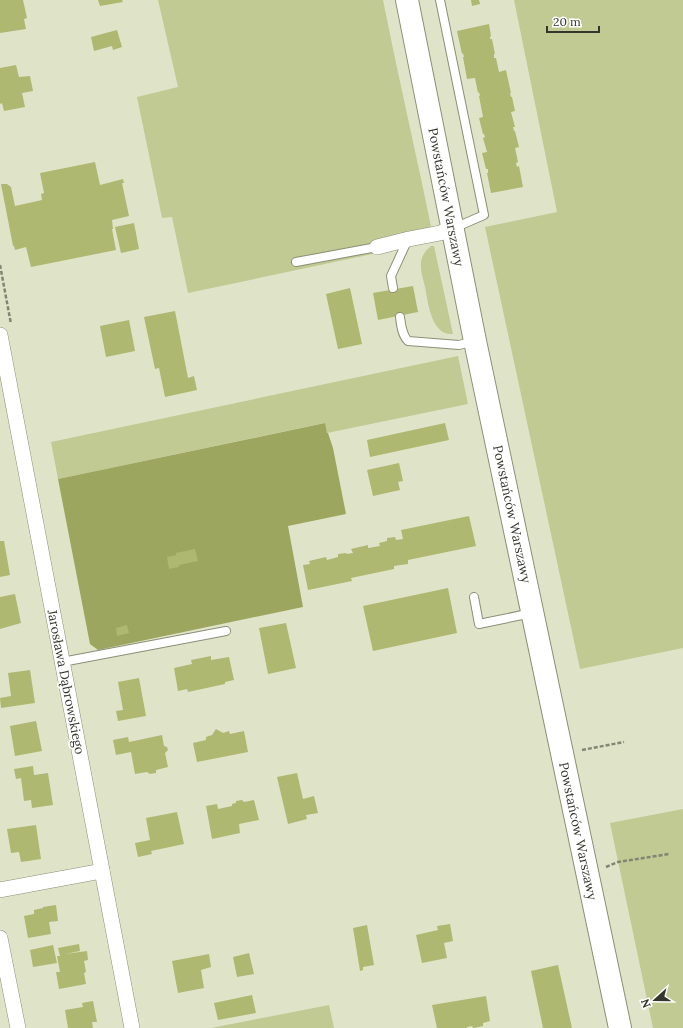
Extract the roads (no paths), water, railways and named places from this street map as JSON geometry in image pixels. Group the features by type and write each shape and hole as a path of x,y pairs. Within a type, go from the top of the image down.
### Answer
{"main road":[{"name":"Powstańców Warszawy","path":"406,0 475,341 620,1028"}],"street":[{"path":"377,246 440,233 453,228"},
{"name":"Jarosława Dąbrowskiego","path":"0,335 132,1028"},
{"path":"0,890 102,871"},
{"path":"0,938 18,1028"}],"lane":[{"path":"440,0 484,216 453,228"},
{"path":"394,288 391,276 408,239"},
{"path":"296,262 377,246"},
{"path":"400,317 403,334 408,341 459,345 475,341"},
{"path":"474,597 479,624 533,613"},
{"path":"62,662 226,631"}]}
